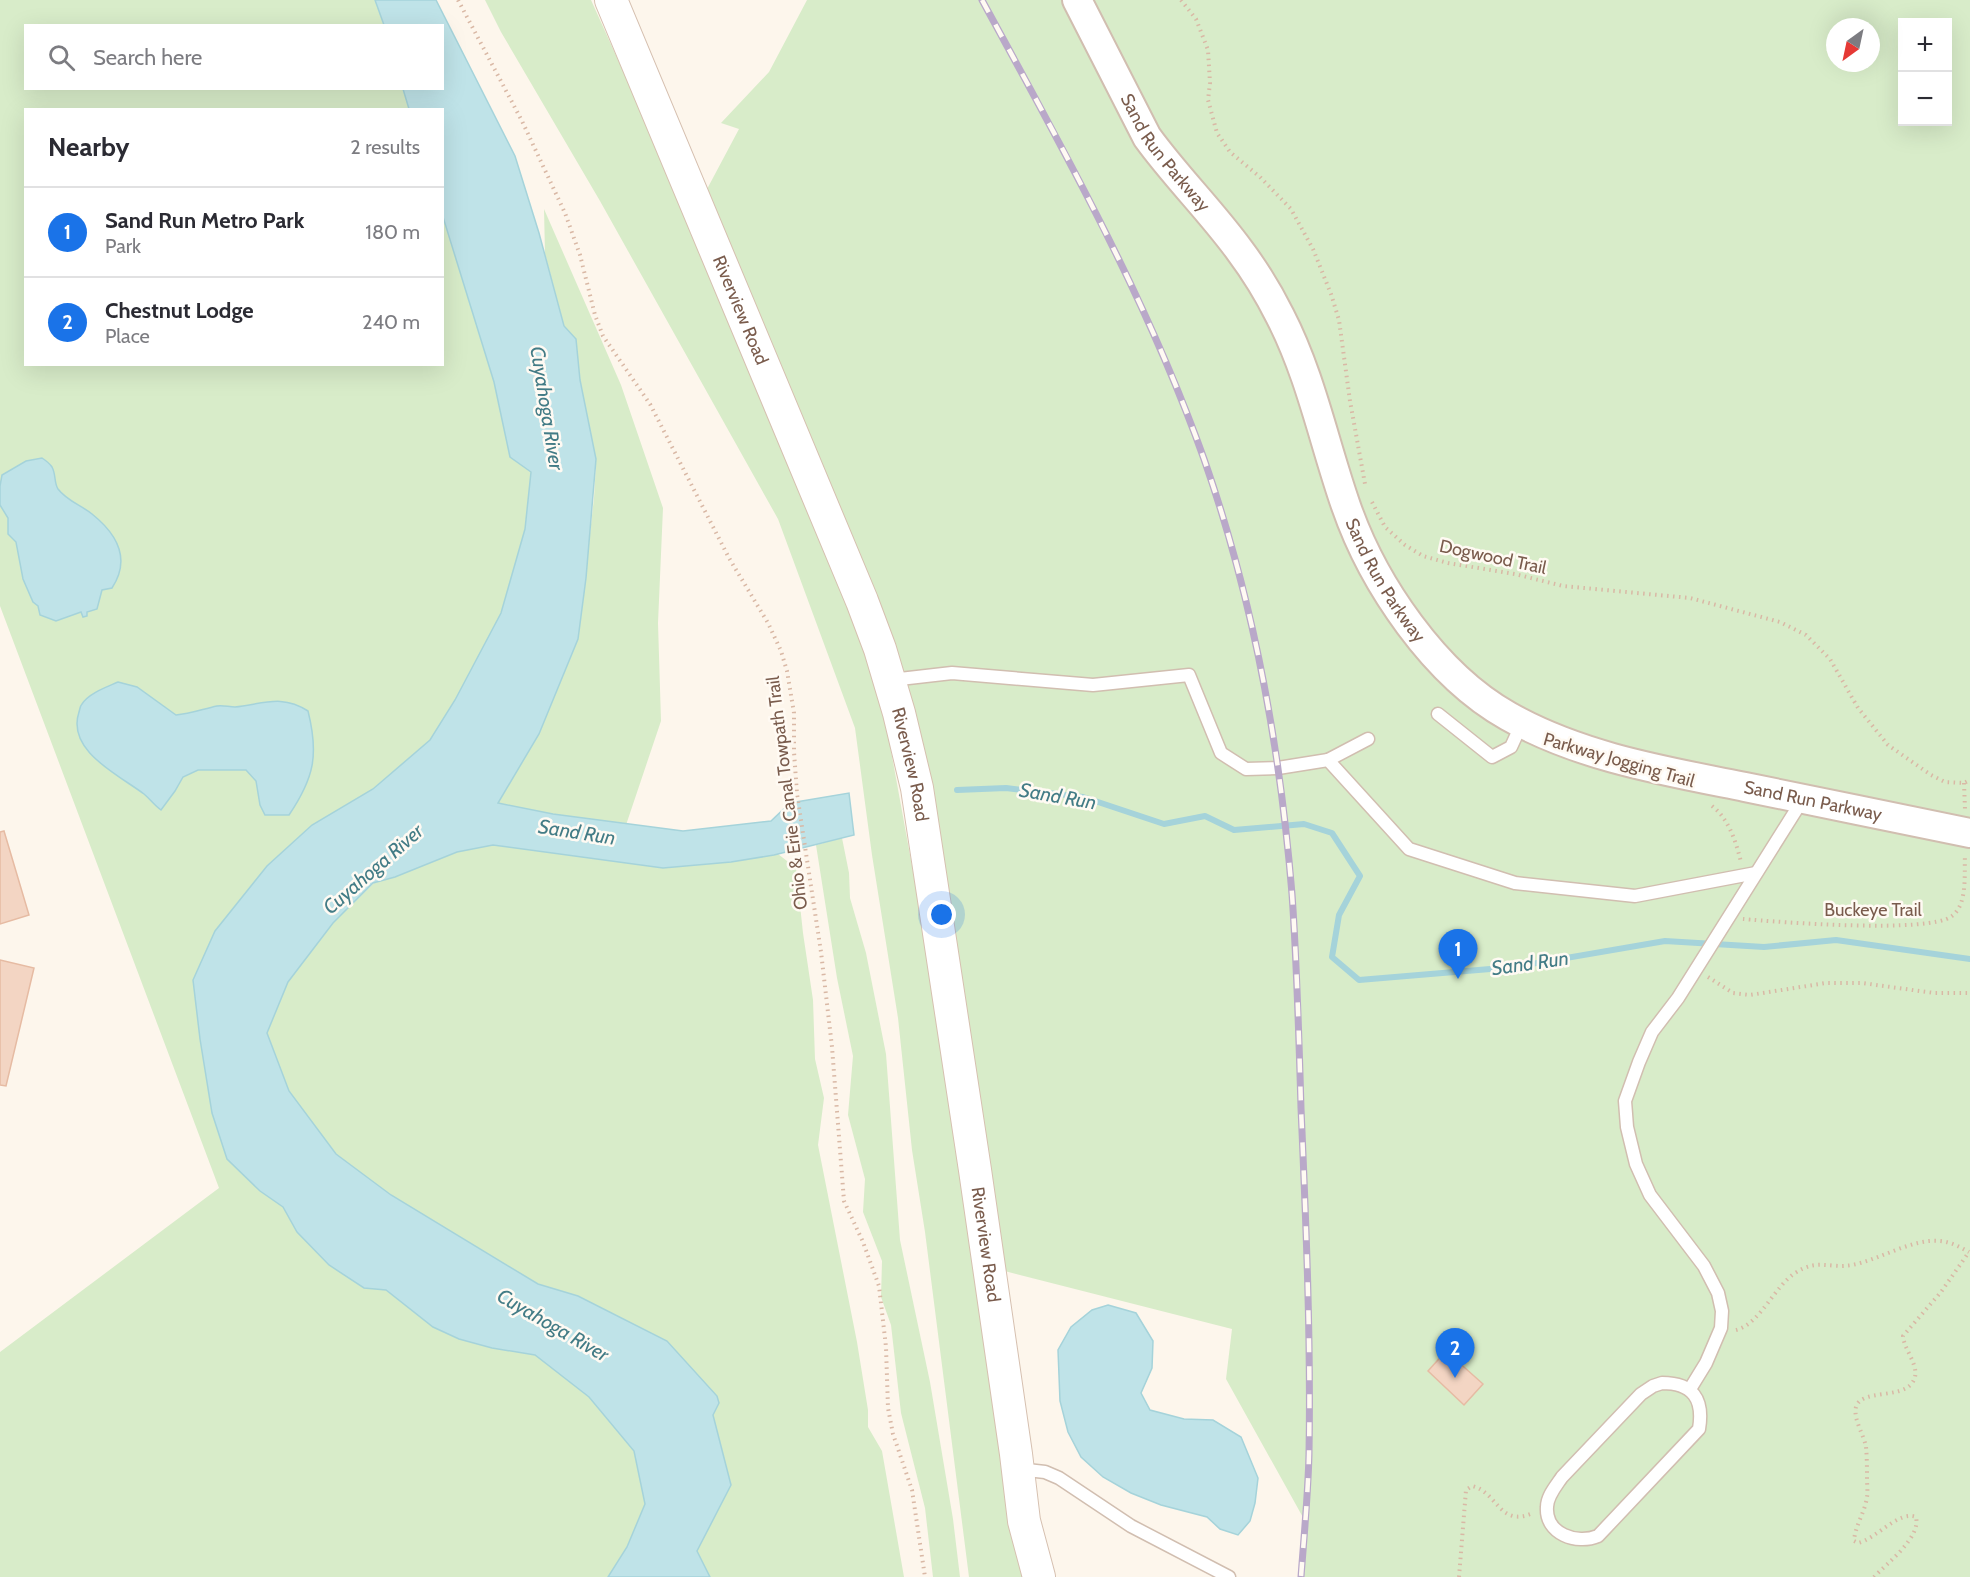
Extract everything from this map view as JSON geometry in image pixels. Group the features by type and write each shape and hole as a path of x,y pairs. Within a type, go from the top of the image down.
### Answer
{"main road":[{"name":"Riverview Road","path":"611,0 862,601 889,680 917,788 975,1170 1024,1521 1039,1577"}],"street":[{"name":"Sand Run Parkway","path":"1077,0 1147,137 1240,251 1280,315 1319,418 1359,540 1410,624 1451,674 1490,705 1522,723 1565,742 1596,752 1694,776 1968,832"}],"lane":[{"path":"889,680 952,673 1093,685 1190,675 1221,753 1246,769 1278,768 1328,760 1368,739"},
{"path":"1438,714 1492,757 1511,747 1522,723"},
{"path":"1328,760 1409,849 1515,883 1635,896 1750,875"},
{"path":"1690,1389 1706,1363 1720,1328 1722,1311 1718,1293 1704,1266 1650,1195 1636,1164 1627,1128 1625,1101 1652,1032 1678,998 1728,918 1750,875 1803,799"},
{"path":"1662,1383 1673,1383 1690,1389 1702,1413 1699,1429 1598,1536 1587,1541 1567,1537 1548,1519 1547,1505 1551,1492 1562,1478 1641,1394 1662,1383"},
{"path":"1018,1469 1045,1472 1059,1478 1131,1526 1228,1577"}],"path":[{"name":"Ohio & Erie Canal Towpath Trail","path":"458,0 522,121 565,213 580,255 595,315 603,336 650,404 729,558 781,651 787,671 794,713 797,794 821,952 832,1047 844,1201 864,1242 879,1286 886,1347 888,1408 893,1434 912,1490 925,1577"},
{"name":"Dogwood Trail","path":"1181,0 1196,19 1208,50 1210,83 1208,100 1217,133 1230,152 1260,177 1291,209 1313,249 1331,294 1340,320 1350,401 1367,493 1385,527 1405,545 1423,556 1448,563 1515,574 1563,586 1690,598 1780,622 1806,635 1830,658 1858,708 1888,746 1945,782 1964,783"},
{"path":"1964,783 1970,780"},
{"name":"Buckeye Trail","path":"1728,918 1875,926 1928,924 1952,917 1959,908 1962,898 1968,832 1964,783"},
{"name":"Parkway Jogging Trail","path":"1707,802 1716,809 1733,837 1741,860 1750,875"},
{"path":"1696,967 1712,981 1734,993 1750,994 1826,982 1862,983 1934,993 1970,993"},
{"path":"1720,1328 1734,1330 1742,1328 1755,1317 1783,1283 1807,1267 1820,1264 1850,1265 1909,1245 1938,1240 1970,1252 1941,1292 1903,1336 1904,1344 1916,1369 1915,1379 1910,1386 1903,1390 1865,1397 1859,1401 1856,1408 1866,1448 1867,1498 1854,1534 1854,1541 1858,1544 1869,1540 1903,1516 1910,1514 1916,1517 1918,1523 1910,1539 1874,1577"},
{"path":"1459,1577 1466,1490 1472,1486 1479,1487 1507,1514 1514,1517 1522,1517 1547,1505"}],"green space":[{"path":"0,0 375,0 384,24 24,24 24,90 403,90 409,108 24,108 24,366 444,366 444,220 494,382 510,457 531,472 525,529 501,613 455,700 430,740 373,789 312,825 267,866 215,931 200,1039 212,1113 260,1191 283,1207 297,1232 364,1288 386,1290 433,1327 459,1339 492,1348 535,1355 589,1397 634,1451 645,1504 627,1547 608,1577 0,1577 0,1352 219,1188 0,606"},
{"path":"485,0 591,0 646,122 852,617 883,707 927,948 1027,1577 969,1577 925,1232 912,1150 898,1018 872,855 855,728 778,519"},
{"path":"807,0 1970,0 1970,1577 1301,1577 1305,1521 1226,1379 1232,1329 989,1267 917,788 698,206 739,129 721,123 769,72"},
{"path":"544,209 621,385 663,508 658,623 661,721 626,825 498,803 539,734 578,639 594,498 596,464 580,380 576,340 564,326 545,254"},
{"path":"842,838 849,873 850,898 866,953 886,1054 900,1240 930,1382 953,1519 960,1577 933,1577 925,1508 901,1413 891,1325 881,1297 882,1261 863,1212 865,1179 848,1115 853,1056 837,978 816,845"},
{"path":"493,845 663,868 731,862 778,854 796,868 813,1000 815,1059 824,1098 818,1145 857,1342 868,1410 868,1427 882,1451 904,1577 710,1577 696,1552 731,1485 713,1415 719,1403 578,1296 538,1284 391,1195 336,1154 289,1091 267,1033 288,982 333,923 374,883 457,852"}],"water":[{"name":"Cuyahoga River","path":"375,0 436,0 515,156 564,326 576,339 580,380 596,459 586,578 578,639 539,734 498,803 553,814 683,831 771,821 790,803 849,793 854,835 774,855 731,862 663,868 493,845 457,852 395,877 373,883 333,923 288,982 267,1033 289,1091 336,1154 391,1195 538,1284 578,1296 667,1341 717,1396 719,1403 713,1415 731,1485 697,1551 710,1577 608,1577 627,1547 645,1504 634,1451 589,1397 535,1355 492,1348 459,1339 433,1327 386,1290 364,1288 329,1265 297,1232 283,1207 260,1191 227,1159 212,1113 193,980 215,931 267,866 312,825 373,789 430,740 455,700 501,613 525,529 531,472 510,457 494,382 444,220 444,108 409,108 403,90 444,90 444,24 384,24"},
{"path":"42,458 52,467 58,489 101,522 114,539 121,557 118,577 112,588 102,590 97,609 87,612 87,616 83,617 81,612 56,621 40,615 38,606 33,602 23,579 16,542 8,534 8,518 0,505 2,475 26,461"},
{"path":"118,682 137,687 176,715 217,706 235,707 281,701 308,711 313,741 312,766 304,789 289,815 265,815 260,805 256,781 246,770 198,770 183,777 161,810 144,794 109,770 87,750 80,739 77,726 80,707 85,700"},
{"path":"1108,1305 1136,1313 1153,1341 1152,1368 1141,1393 1150,1410 1184,1419 1213,1420 1241,1437 1258,1478 1250,1521 1238,1535 1220,1529 1207,1517 1161,1505 1131,1493 1103,1477 1081,1457 1068,1432 1060,1401 1058,1350 1071,1327 1092,1310"}],"building":[{"path":"4,831 29,915 0,924 0,832"},
{"path":"0,960 34,968 6,1086 0,1085"},
{"path":"1446,1351 1483,1384 1464,1405 1428,1371"}],"waterway":[{"name":"Sand Run","path":"957,790 1006,788 1083,797 1164,824 1205,816 1234,830 1304,824 1332,833 1360,876 1339,915 1332,957 1359,980 1514,967 1665,941 1764,947 1836,940 1970,959"}],"railway":[{"path":"982,0 1102,225 1157,341 1204,459 1221,512 1237,565 1262,674 1287,839 1297,974 1309,1367 1307,1500 1301,1577"}],"place":[{"name":"Sand Run Metro Park","path":"1458,979"},
{"name":"Chestnut Lodge","path":"1455,1378"}]}
